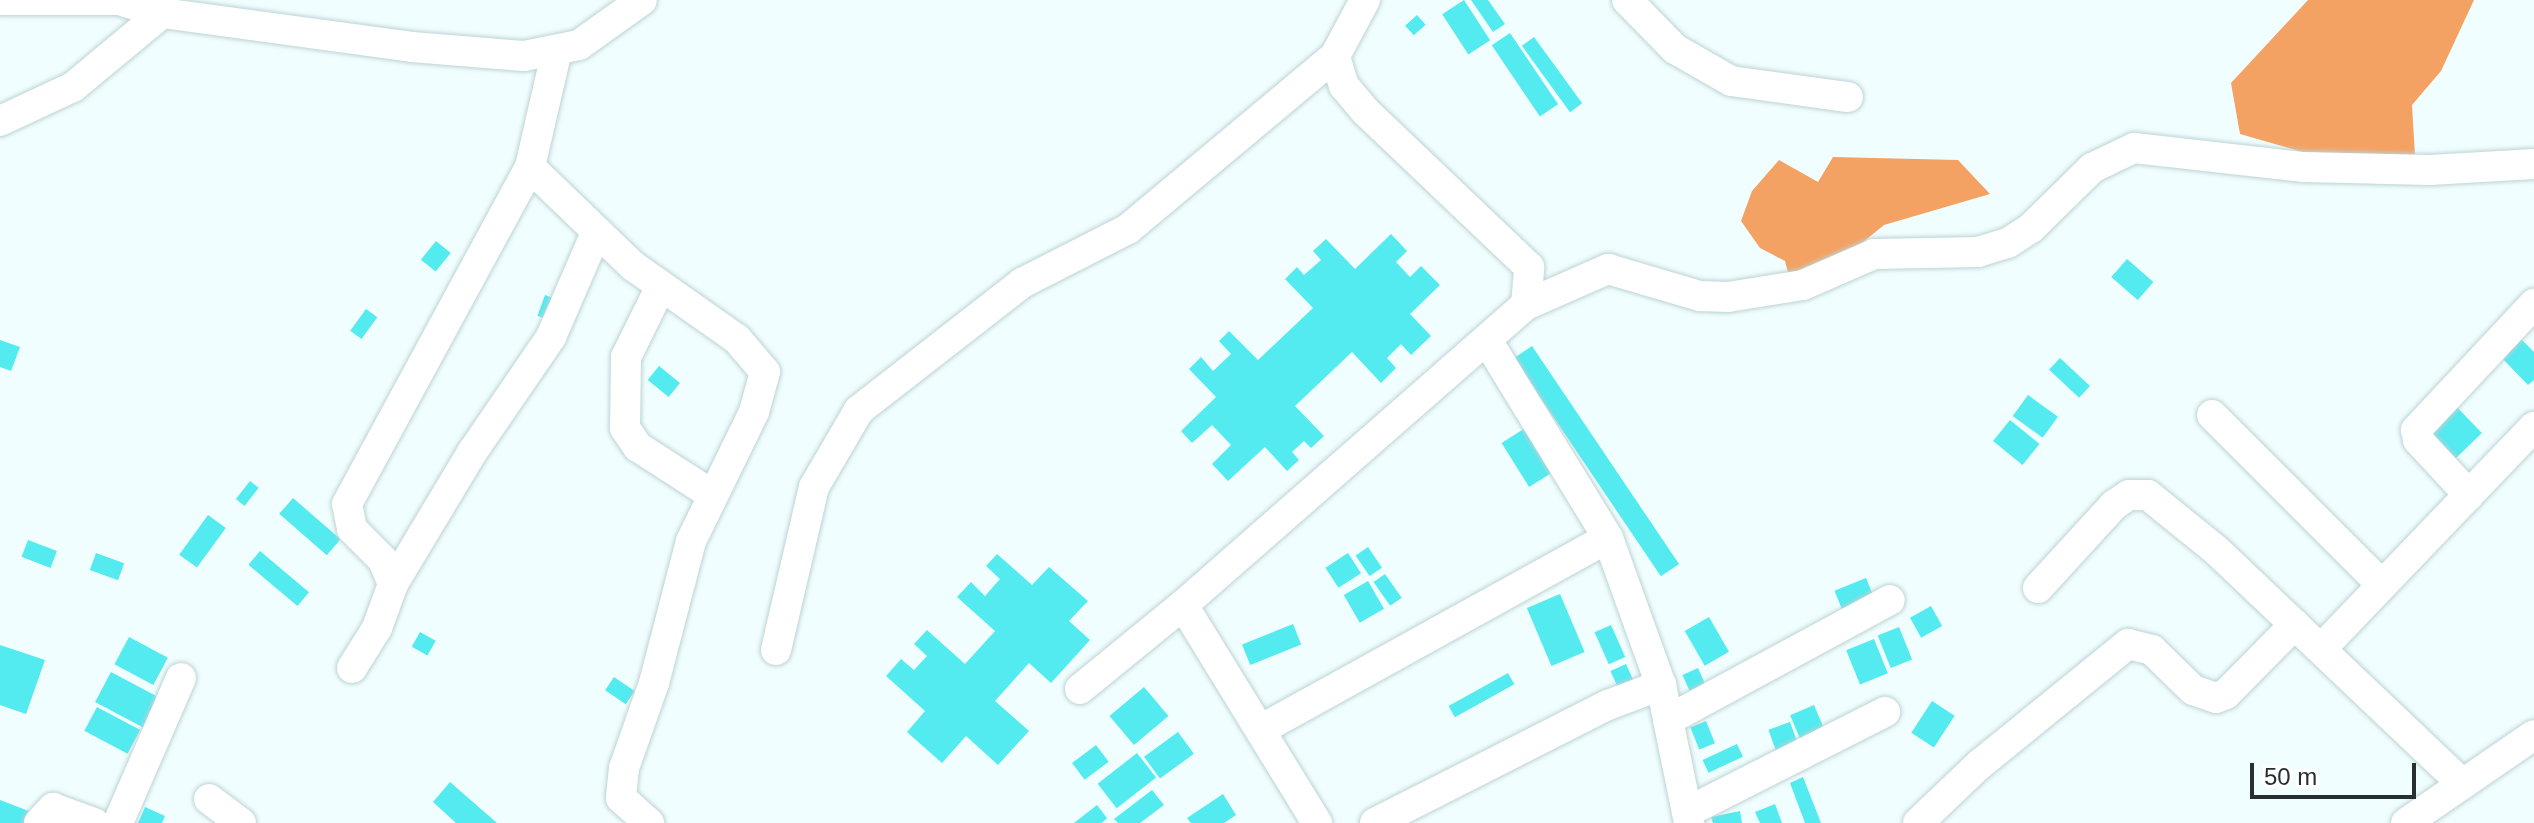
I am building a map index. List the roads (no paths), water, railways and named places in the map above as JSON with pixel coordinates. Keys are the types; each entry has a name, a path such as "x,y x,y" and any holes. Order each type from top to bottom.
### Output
{"street":[{"path":"0,0 126,1 162,13 412,47 524,56 579,45 642,0"},
{"path":"776,650 814,487 859,410 1022,283 1128,229 1335,56 1365,0"},
{"path":"1627,0 1675,49 1731,81 1848,97"},
{"path":"0,121 73,87 162,13"},
{"path":"393,584 383,560 352,529 347,504 530,167 557,50"},
{"path":"1335,56 1344,86 1366,112 1529,267 1526,305"},
{"path":"1080,689 1183,605 1488,342 1526,305 1608,269 1700,296 1728,297 1803,285 1874,254 1978,252 2008,243 2031,228 2092,168 2134,148 2304,167 2430,170 2534,164"},
{"path":"530,167 596,233 661,286 737,339 765,372 754,412 711,494 676,584 654,683 624,768 621,798 629,818"},
{"path":"352,668 377,628 393,584 473,451 551,337 574,274 596,233"},
{"path":"661,286 626,357 625,428 638,447 711,494"},
{"path":"2469,495 2418,440 2416,430 2534,304"},
{"path":"1488,342 1608,538 1661,685 1688,817 1885,712"},
{"path":"2212,415 2382,585"},
{"path":"2321,649 2534,427"},
{"path":"2038,588 2114,505 2141,494 2216,550 2463,784"},
{"path":"1260,730 1608,538"},
{"path":"1668,720 1890,600"},
{"path":"1183,605 1317,823"},
{"path":"1918,823 2003,745 2128,644 2152,650 2193,690 2216,698 2226,694 2295,624"},
{"path":"118,823 181,678"},
{"path":"1375,823 1608,705 1661,685"},
{"path":"2406,823 2534,735"},
{"path":"209,799 241,823"},
{"path":"39,823 53,808 94,823"}]}
